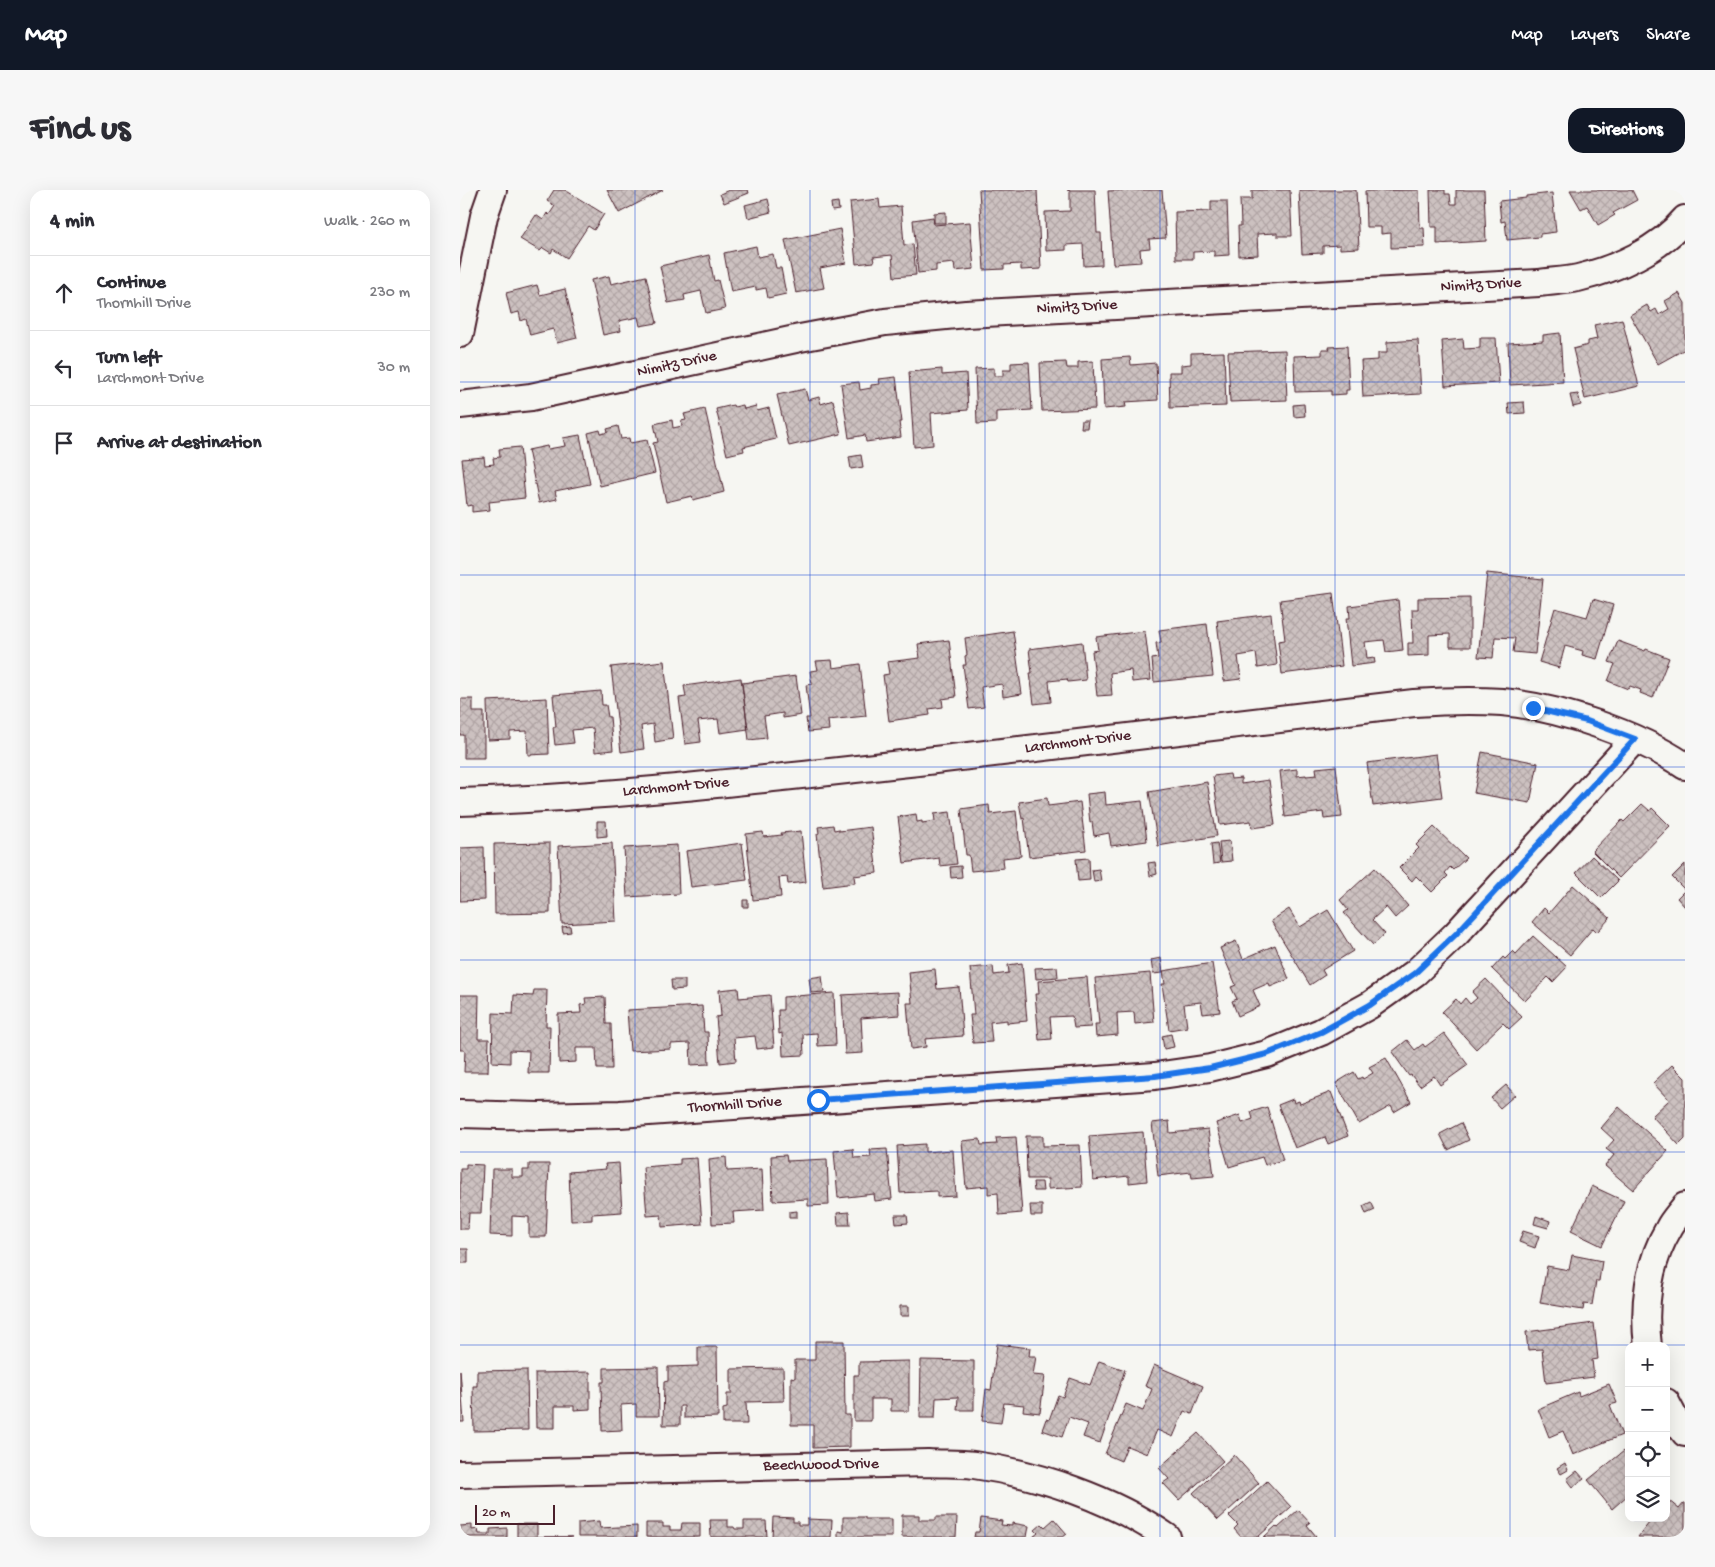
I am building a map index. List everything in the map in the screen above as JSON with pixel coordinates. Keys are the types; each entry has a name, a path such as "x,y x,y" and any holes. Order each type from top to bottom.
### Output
{"street":[{"path":"460,334 484,216 494,190"},
{"name":"Nimitz Drive","path":"460,405 532,397 800,338 885,322 976,314 1539,283 1577,278 1614,266 1650,249 1685,220"},
{"name":"Larchmont Drive","path":"460,802 636,792 754,781 1404,704 1459,700 1504,702 1547,710 1587,721 1635,739 1685,766"},
{"name":"Thornhill Drive","path":"460,1114 539,1116 620,1114 1145,1077 1210,1068 1267,1054 1321,1032 1370,1005 1415,973 1456,934 1635,739"},
{"path":"1648,1342 1647,1292 1655,1258 1669,1228 1685,1206"},
{"path":"1670,1410 1676,1422 1685,1433"},
{"name":"Beechwood Drive","path":"460,1474 928,1463 972,1465 1011,1471 1049,1481 1127,1514 1167,1537"}],"building":[{"path":"554,190 565,190 604,214 594,230 588,226 567,258 553,249 551,253 543,248 540,251 520,239 536,215 543,220 547,213 549,215 555,206 547,201"},
{"path":"607,190 663,190 619,213"},
{"path":"729,190 748,190 749,193 724,203 720,194"},
{"path":"979,190 1037,190 1041,269 1021,270 1021,264 1004,265 1004,269 984,270"},
{"path":"1067,190 1095,190 1097,233 1101,233 1102,265 1084,266 1083,244 1066,245 1066,250 1046,251 1045,212 1070,211 1070,191"},
{"path":"1162,190 1166,238 1149,239 1150,248 1140,249 1141,262 1113,264 1108,191"},
{"path":"1252,190 1290,190 1292,236 1277,236 1277,233 1257,234 1258,255 1239,256 1238,226 1241,226 1240,199 1252,199"},
{"path":"1299,190 1356,190 1359,248 1340,249 1340,245 1323,246 1323,253 1302,254"},
{"path":"1419,190 1420,228 1424,228 1425,247 1391,248 1391,233 1381,234 1381,227 1366,227 1365,191"},
{"path":"1430,190 1445,190 1445,194 1450,194 1451,204 1456,204 1456,190 1484,190 1486,241 1437,244 1437,227 1431,227"},
{"path":"1570,190 1632,190 1637,200 1613,213 1615,215 1598,225 1587,206 1581,209"},
{"path":"1552,193 1556,232 1540,234 1540,237 1507,240 1505,221 1501,222 1499,201"},
{"path":"768,199 771,212 748,218 745,205"},
{"path":"879,199 880,208 901,206 904,245 913,244 916,275 894,277 892,255 873,257 874,262 856,264 850,202"},
{"path":"1211,201 1227,201 1229,255 1214,256 1214,251 1193,252 1193,259 1176,259 1175,212 1211,211"},
{"path":"838,202 839,210 832,211 831,203"},
{"path":"946,212 946,223 934,223 934,213"},
{"path":"933,217 934,225 970,222 974,269 955,271 954,263 936,265 936,271 918,273 913,220"},
{"path":"840,229 846,263 820,268 824,288 796,293 785,240"},
{"path":"756,246 758,257 773,254 776,268 781,268 786,294 768,298 766,288 756,290 756,287 731,292 724,253"},
{"path":"709,255 714,281 718,280 725,309 706,313 701,291 684,295 685,300 668,303 660,266"},
{"path":"609,276 611,284 646,276 657,323 640,326 638,317 619,321 621,331 603,335 591,280"},
{"path":"537,285 540,295 565,289 577,338 557,343 553,329 530,335 526,319 521,321 519,312 511,314 506,293"},
{"path":"1679,293 1685,303 1685,349 1658,364 1630,315 1647,305 1651,312 1656,309 1659,315 1669,309 1665,301"},
{"path":"1622,319 1639,386 1585,399 1573,349 1588,345 1588,341 1597,339 1594,325"},
{"path":"1560,333 1563,382 1510,385 1508,343 1543,341 1543,335"},
{"path":"1480,338 1496,338 1499,383 1445,386 1442,341 1463,339 1464,349 1480,348"},
{"path":"1418,340 1421,394 1363,397 1361,361 1378,360 1378,353 1387,353 1387,342"},
{"path":"1347,346 1349,390 1346,390 1346,394 1331,395 1331,391 1295,392 1294,356 1322,355 1322,349"},
{"path":"1285,350 1287,400 1230,402 1228,352"},
{"path":"1224,352 1226,406 1170,408 1169,372 1181,372 1181,365 1191,364 1191,353"},
{"path":"1130,357 1131,365 1156,363 1158,400 1125,402 1126,407 1104,409 1102,359"},
{"path":"1093,361 1095,409 1042,411 1040,363 1066,362 1067,368 1078,368 1078,362"},
{"path":"1029,362 1032,410 996,412 996,423 977,424 975,369 994,368 994,376 1003,376 1003,370 1011,370 1011,363"},
{"path":"942,369 942,375 966,373 968,410 931,413 933,445 914,447 909,372"},
{"path":"896,377 902,422 899,422 901,437 866,442 865,435 849,438 841,384 859,382 860,390 871,388 871,385 880,384 879,379"},
{"path":"805,389 808,400 819,397 821,404 833,400 841,434 789,446 777,395"},
{"path":"1578,394 1581,405 1573,407 1570,395"},
{"path":"1524,402 1525,413 1509,414 1508,403"},
{"path":"1304,404 1305,416 1294,417 1293,405"},
{"path":"733,405 734,407 743,405 744,409 756,406 757,411 769,408 776,439 743,447 744,451 727,455 716,409"},
{"path":"705,409 724,492 693,500 692,496 666,502 653,443 658,442 654,424 672,420 673,428 682,426 681,421 686,420 684,414"},
{"path":"1082,420 1088,420 1087,428 1081,428"},
{"path":"618,426 621,439 629,438 630,443 647,440 655,473 600,486 588,433 600,430 601,434 608,432 607,429"},
{"path":"580,435 590,484 555,491 557,499 539,503 528,450 547,446 548,449 565,446 563,438"},
{"path":"520,447 525,498 489,502 490,510 472,512 472,505 467,506 462,459 484,457 485,465 494,464 493,458 500,457 499,449"},
{"path":"861,455 863,467 851,469 849,457"},
{"path":"1487,573 1543,579 1535,654 1513,652 1515,638 1495,637 1493,658 1478,657"},
{"path":"1333,593 1342,666 1282,674 1278,641 1285,640 1280,600"},
{"path":"1470,597 1470,647 1450,647 1450,634 1429,635 1429,655 1408,656 1408,643 1413,643 1412,609 1418,609 1418,598"},
{"path":"1593,599 1613,605 1597,659 1582,655 1583,651 1565,646 1559,668 1539,662 1555,608 1587,617"},
{"path":"1398,600 1403,650 1386,652 1384,640 1365,642 1367,658 1374,657 1375,663 1351,666 1346,618 1350,618 1349,606"},
{"path":"1271,614 1277,665 1258,668 1256,653 1238,656 1241,679 1224,681 1217,621"},
{"path":"1207,624 1213,676 1154,682 1152,659 1158,658 1156,643 1161,642 1159,630"},
{"path":"1013,631 1022,694 1003,697 1002,684 981,687 984,707 969,709 963,665 966,665 965,656 967,655 965,638"},
{"path":"1145,631 1151,680 1132,682 1131,670 1110,673 1112,695 1097,696 1092,651 1098,650 1096,637"},
{"path":"949,640 956,697 942,699 943,707 929,709 930,715 889,721 883,675 889,674 887,662 920,658 918,644"},
{"path":"1618,641 1669,658 1653,698 1640,693 1641,690 1630,686 1628,689 1608,681 1615,664 1609,662"},
{"path":"1082,642 1086,680 1068,682 1067,679 1049,681 1051,702 1034,704 1029,649"},
{"path":"832,660 833,668 860,664 866,716 828,720 829,730 808,732 806,718 810,718 806,685 812,684 810,671 818,670 816,661"},
{"path":"664,661 673,739 655,742 653,724 641,726 644,749 621,752 611,667"},
{"path":"796,676 801,715 783,718 783,713 764,716 767,738 749,740 742,683"},
{"path":"741,678 748,729 720,733 718,719 698,721 701,742 685,744 679,698 686,697 684,686"},
{"path":"601,691 602,705 606,705 608,717 610,717 613,750 595,752 593,728 572,730 574,743 555,745 553,727 556,727 553,695"},
{"path":"547,698 549,754 528,755 527,731 510,732 510,739 488,740 487,701"},
{"path":"460,699 473,699 473,712 484,712 484,758 464,758 464,735 460,735"},
{"path":"1482,752 1538,763 1530,803 1474,793"},
{"path":"1436,754 1442,797 1373,806 1367,763"},
{"path":"1336,766 1342,817 1324,819 1323,812 1285,817 1280,771 1297,769 1297,776 1306,776 1317,775 1316,768"},
{"path":"1230,774 1231,779 1241,778 1241,784 1269,780 1275,825 1252,828 1251,821 1220,825 1213,776"},
{"path":"1207,782 1217,836 1158,846 1149,792"},
{"path":"1105,792 1106,805 1142,801 1147,841 1111,846 1109,833 1094,836 1092,822 1090,823 1087,794"},
{"path":"1047,798 1048,806 1080,802 1086,850 1029,857 1024,818 1022,819 1019,802"},
{"path":"1642,804 1650,811 1652,808 1670,826 1619,878 1592,851 1622,820 1624,822"},
{"path":"989,805 990,814 1016,811 1021,856 1003,858 1004,868 971,871 969,855 966,855 961,809"},
{"path":"950,812 957,864 940,866 939,858 904,863 898,817 916,814 917,822 922,821 922,823 935,821 934,814"},
{"path":"597,821 606,821 607,836 597,837"},
{"path":"833,825 834,830 839,829 839,831 871,827 877,873 854,876 855,883 823,887 817,834 819,833 818,827"},
{"path":"1434,827 1466,858 1453,870 1450,867 1445,873 1448,876 1432,892 1416,876 1412,881 1399,868 1419,848 1416,845"},
{"path":"801,831 806,882 788,884 787,877 779,878 781,897 753,900 746,834 763,832 764,837"},
{"path":"1230,841 1232,861 1221,862 1219,842"},
{"path":"550,843 550,913 495,914 494,844"},
{"path":"612,843 616,921 562,924 558,846"},
{"path":"742,843 747,880 691,887 686,851"},
{"path":"1217,843 1220,863 1213,864 1211,844"},
{"path":"677,845 679,894 627,897 624,848"},
{"path":"484,847 485,900 460,901 460,848"},
{"path":"1592,856 1618,881 1601,898 1576,873"},
{"path":"1089,858 1090,880 1078,881 1076,859"},
{"path":"1155,862 1157,874 1150,876 1148,863"},
{"path":"1685,864 1685,890 1672,877"},
{"path":"961,866 962,877 951,878 950,867"},
{"path":"1375,868 1408,906 1395,918 1386,907 1372,920 1385,934 1373,945 1344,913 1348,910 1340,900"},
{"path":"1099,869 1101,881 1094,882 1092,870"},
{"path":"1573,885 1610,918 1597,932 1593,928 1570,955 1532,922 1544,908 1549,913"},
{"path":"1685,890 1685,907 1677,898"},
{"path":"743,900 748,900 748,907 743,907"},
{"path":"1289,909 1300,927 1328,910 1353,951 1322,970 1325,975 1310,985 1271,921"},
{"path":"570,926 571,932 563,933 562,927"},
{"path":"1533,936 1567,967 1553,982 1548,977 1525,1001 1492,969 1503,957 1505,959 1513,951 1516,954"},
{"path":"1236,941 1243,959 1275,945 1289,979 1270,987 1269,983 1253,990 1260,1006 1238,1016 1232,1001 1237,999 1231,987 1236,985 1220,948"},
{"path":"1161,958 1163,973 1153,974 1151,960"},
{"path":"1022,963 1027,1021 1007,1023 1007,1020 990,1022 992,1042 973,1043 970,1015 974,1015 970,968 993,966 994,975 1009,973 1008,965"},
{"path":"1212,963 1220,1012 1203,1014 1201,1002 1184,1004 1187,1027 1169,1030 1162,984 1165,984 1163,971"},
{"path":"1057,967 1058,977 1036,979 1035,968"},
{"path":"935,969 937,989 959,987 963,1036 925,1039 926,1047 911,1049 907,1003 912,1003 909,972"},
{"path":"1150,973 1154,1022 1135,1024 1134,1012 1117,1013 1118,1035 1096,1037 1095,1024 1099,1024 1095,978"},
{"path":"822,976 824,992 811,993 809,978"},
{"path":"1087,977 1091,1027 1074,1028 1072,1016 1050,1017 1052,1039 1039,1040 1035,994 1039,994 1038,981"},
{"path":"1486,979 1522,1017 1509,1029 1503,1023 1476,1049 1442,1012 1456,999 1460,1004 1465,998 1470,1004 1477,998 1472,992"},
{"path":"671,980 685,980 685,989 672,990"},
{"path":"738,988 739,998 770,995 774,1047 757,1049 755,1036 734,1038 736,1061 720,1063 716,1017 721,1016 719,990"},
{"path":"534,990 547,990 546,1026 550,1026 549,1073 528,1073 529,1051 510,1050 510,1063 492,1062 493,1013 513,1014 514,995 533,996"},
{"path":"898,992 899,1015 861,1018 863,1053 845,1054 842,995"},
{"path":"834,993 836,1045 818,1046 817,1033 803,1034 804,1055 783,1056 782,1033 779,1034 778,1010 783,1010 783,997"},
{"path":"460,995 479,995 478,1039 489,1039 488,1072 464,1072 465,1050 460,1050"},
{"path":"605,997 606,1024 611,1024 612,1069 597,1069 596,1048 576,1048 576,1062 559,1063 558,1014 581,1013 580,1005 586,1004 585,998"},
{"path":"702,1006 704,1032 708,1032 709,1064 691,1065 690,1043 671,1044 671,1049 630,1051 627,1010"},
{"path":"1444,1033 1468,1065 1440,1085 1434,1076 1420,1086 1411,1075 1409,1076 1392,1052 1407,1040 1415,1050 1423,1044 1425,1047"},
{"path":"1171,1034 1174,1047 1164,1049 1162,1036"},
{"path":"1386,1058 1411,1102 1394,1112 1391,1106 1359,1124 1336,1083 1354,1072 1358,1079 1362,1077 1363,1079 1373,1073 1369,1067"},
{"path":"1672,1065 1685,1078 1685,1139 1679,1145 1652,1116 1669,1100 1653,1083"},
{"path":"1506,1085 1515,1095 1500,1108 1491,1098"},
{"path":"1331,1092 1348,1136 1328,1144 1325,1137 1295,1148 1278,1105 1293,1099 1294,1103 1299,1101 1300,1104"},
{"path":"1267,1107 1283,1160 1265,1165 1262,1157 1229,1167 1216,1123 1240,1115 1242,1123 1253,1119 1251,1112"},
{"path":"1619,1107 1668,1151 1633,1190 1605,1166 1614,1155 1606,1149 1614,1140 1601,1128"},
{"path":"1169,1121 1170,1133 1208,1129 1214,1176 1192,1178 1191,1172 1158,1176 1152,1123"},
{"path":"1461,1123 1469,1140 1448,1150 1440,1134"},
{"path":"1143,1132 1147,1181 1129,1183 1129,1176 1093,1180 1089,1136"},
{"path":"1026,1136 1043,1136 1043,1146 1080,1145 1082,1187 1048,1189 1048,1179 1027,1179"},
{"path":"1016,1137 1022,1213 999,1215 998,1193 988,1194 988,1186 966,1188 962,1141 980,1139 981,1145 997,1144 996,1138"},
{"path":"925,1144 925,1152 953,1150 956,1196 937,1197 937,1191 900,1193 897,1146"},
{"path":"853,1149 854,1158 871,1157 870,1150 887,1149 892,1199 875,1201 874,1194 838,1198 834,1151"},
{"path":"786,1155 787,1161 827,1159 829,1205 808,1206 808,1199 773,1201 771,1156"},
{"path":"726,1157 727,1171 762,1169 764,1210 733,1212 734,1223 712,1224 709,1159"},
{"path":"697,1158 702,1224 662,1227 661,1215 647,1216 643,1167 680,1164 680,1159"},
{"path":"619,1163 622,1212 592,1214 592,1220 571,1221 569,1172 606,1169 605,1164"},
{"path":"466,1164 483,1165 481,1213 469,1213 468,1229 460,1229 460,1169 466,1169"},
{"path":"529,1164 549,1164 546,1237 529,1237 529,1217 512,1216 512,1236 490,1235 492,1169 512,1169 512,1177 523,1177 523,1170 529,1170"},
{"path":"1033,1182 1042,1182 1043,1191 1034,1191"},
{"path":"1592,1186 1624,1201 1602,1246 1571,1231"},
{"path":"1371,1202 1375,1210 1366,1214 1363,1206"},
{"path":"1030,1205 1042,1205 1042,1216 1031,1216"},
{"path":"797,1211 797,1217 789,1217 789,1212"},
{"path":"849,1212 850,1225 838,1225 837,1213"},
{"path":"895,1215 907,1215 908,1223 896,1224"},
{"path":"1536,1216 1550,1221 1548,1228 1534,1224"},
{"path":"1523,1231 1539,1236 1535,1248 1519,1242"},
{"path":"460,1249 468,1249 468,1263 460,1263"},
{"path":"1572,1255 1602,1261 1599,1281 1596,1281 1592,1305 1584,1304 1583,1310 1540,1303 1547,1266 1569,1270"},
{"path":"900,1306 909,1306 909,1316 900,1316"},
{"path":"1594,1323 1598,1359 1592,1360 1594,1377 1546,1383 1542,1349 1528,1350 1526,1332"},
{"path":"815,1341 844,1341 845,1415 850,1415 850,1447 813,1448 813,1425 791,1425 791,1377 795,1378 795,1360 815,1360"},
{"path":"997,1344 1030,1348 1029,1356 1036,1356 1033,1375 1045,1376 1040,1413 1023,1411 1024,1405 1004,1403 1001,1423 982,1421 986,1389 991,1390"},
{"path":"698,1347 717,1347 718,1417 684,1418 684,1406 680,1406 680,1425 663,1425 664,1382 668,1381 668,1367 698,1366"},
{"path":"921,1360 974,1361 974,1410 957,1410 958,1397 936,1398 935,1418 920,1418"},
{"path":"909,1361 909,1411 891,1411 891,1399 871,1399 871,1421 854,1421 854,1375 859,1375 859,1362"},
{"path":"1099,1361 1125,1370 1100,1443 1083,1437 1088,1424 1069,1417 1062,1437 1042,1430 1046,1419 1049,1420 1058,1395 1063,1397 1070,1378 1090,1385"},
{"path":"1154,1365 1203,1386 1192,1414 1184,1411 1173,1437 1157,1430 1147,1454 1127,1446 1121,1461 1105,1454 1126,1404 1143,1411 1152,1389 1145,1386"},
{"path":"658,1367 659,1416 636,1416 636,1404 621,1405 622,1430 602,1431 601,1382 604,1382 604,1368"},
{"path":"783,1368 784,1401 746,1402 747,1424 723,1424 723,1409 727,1408 727,1394 731,1394 731,1369"},
{"path":"460,1370 464,1422 460,1422"},
{"path":"527,1370 528,1430 474,1431 473,1386 477,1386 477,1371"},
{"path":"590,1372 590,1409 574,1410 574,1406 555,1406 555,1428 536,1428 535,1373"},
{"path":"1609,1384 1617,1403 1610,1405 1622,1435 1573,1455 1563,1431 1549,1437 1538,1409 1578,1392 1579,1396"},
{"path":"1198,1433 1223,1461 1179,1500 1163,1483 1169,1479 1159,1468"},
{"path":"1624,1451 1625,1452 1625,1498 1612,1509 1588,1480"},
{"path":"1234,1455 1259,1483 1218,1520 1193,1493"},
{"path":"1565,1463 1568,1470 1561,1474 1557,1468"},
{"path":"1577,1471 1584,1479 1573,1487 1567,1479"},
{"path":"1267,1481 1291,1507 1258,1537 1241,1537 1234,1529 1238,1525 1229,1516"},
{"path":"1670,1502 1679,1509 1685,1503 1685,1537 1638,1537 1650,1522 1670,1522"},
{"path":"1298,1510 1310,1523 1307,1525 1315,1537 1264,1537 1276,1526 1278,1528"},
{"path":"902,1515 919,1515 919,1520 936,1520 936,1517 957,1517 956,1537 902,1537"},
{"path":"773,1517 793,1518 793,1522 798,1522 798,1525 807,1525 807,1519 832,1520 831,1537 772,1537"},
{"path":"843,1517 892,1519 892,1537 838,1537 838,1531 843,1532"},
{"path":"981,1518 1002,1521 1001,1525 1012,1526 1012,1523 1029,1526 1027,1537 974,1537 975,1532 979,1532"},
{"path":"1054,1519 1067,1534 1063,1537 1033,1537 1038,1533 1035,1530 1042,1524 1045,1527"},
{"path":"710,1520 728,1520 728,1527 734,1527 735,1529 744,1529 744,1521 766,1521 767,1537 711,1537"},
{"path":"599,1521 600,1528 637,1526 637,1537 578,1537 578,1523"},
{"path":"646,1523 663,1523 663,1527 670,1527 670,1530 681,1530 682,1523 700,1523 700,1537 646,1537"},
{"path":"517,1524 537,1524 537,1537 517,1537"},
{"path":"472,1525 472,1530 478,1529 479,1534 490,1534 490,1529 507,1528 507,1537 460,1537 460,1526"}],"route":[{"path":"818,1100 1155,1076 1210,1068 1267,1054 1321,1032 1370,1005 1415,973 1456,934 1635,739 1587,721 1533,708"}]}
